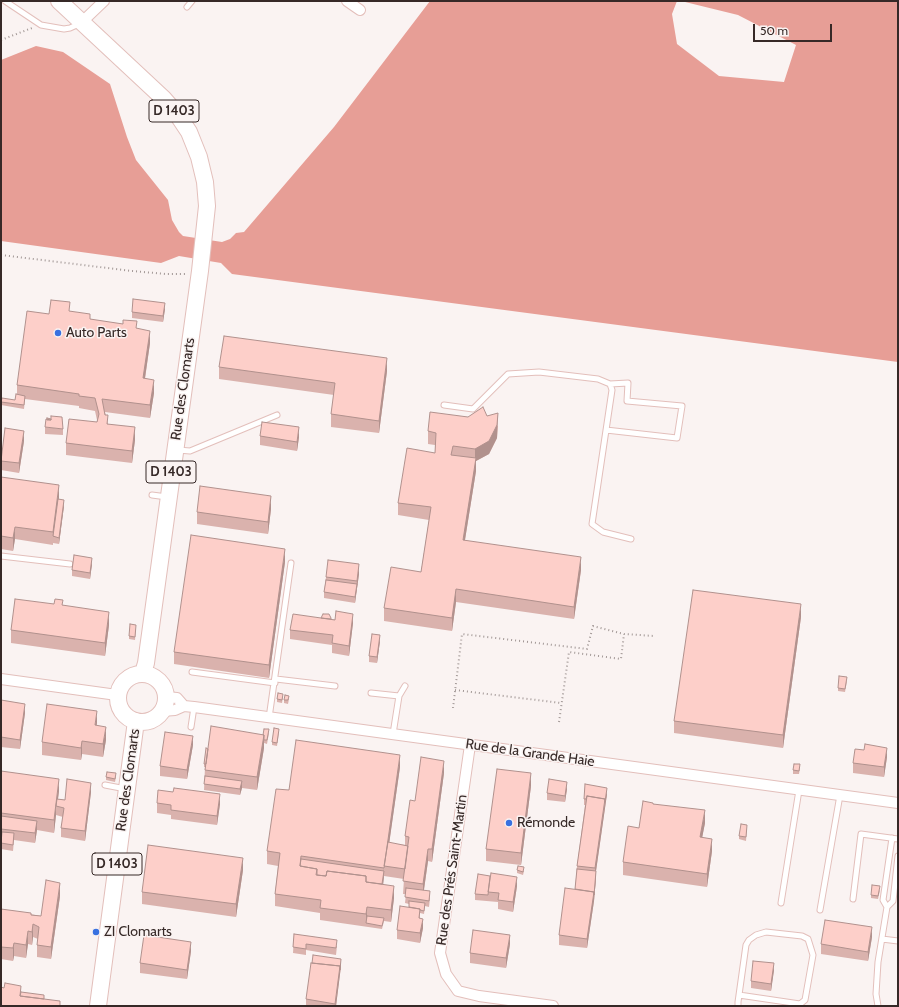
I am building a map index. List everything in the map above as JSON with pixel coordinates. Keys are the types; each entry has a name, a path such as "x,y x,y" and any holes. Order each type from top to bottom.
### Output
{"main road":[{"name":"D 1403","path":"59,1 163,98 177,114 189,132 199,157 205,182 207,206 204,231 194,272"},
{"name":"Rue des Clomarts","path":"143,673 146,663 168,498 194,272"},
{"path":"143,673 156,678 165,690 164,704 151,720 136,721 130,719 120,709 117,695 123,682 136,674 143,673"},
{"name":"Rue des Clomarts","path":"98,1006 136,721"}],"street":[{"path":"82,22 104,1"},
{"path":"347,1 360,10"},
{"path":"1,679 117,695"},
{"path":"164,704 177,698 189,707"},
{"name":"Rue de la Grande Haie","path":"164,704 175,710 189,707 898,803"},
{"name":"Rue des Prés Saint-Martin","path":"470,745 440,953 446,974 458,990 479,996 553,1006"}],"lane":[{"path":"5,1 41,25 64,29 70,28 82,22"},
{"path":"187,7 192,1"},
{"path":"444,405 473,409 508,374 539,372 598,379 610,384 628,383 627,401 682,406 677,438 606,430"},
{"path":"610,384 612,390 592,524 603,532 631,539"},
{"path":"174,450 190,451 277,415"},
{"path":"171,474 188,476"},
{"path":"152,495 168,498"},
{"path":"1,556 70,564"},
{"path":"269,718 291,563"},
{"path":"192,672 335,686"},
{"path":"394,734 399,696 405,686"},
{"path":"370,693 399,696"},
{"path":"189,707 191,727"},
{"path":"105,785 127,789"},
{"path":"781,904 799,790"},
{"path":"820,910 840,795"},
{"path":"853,899 861,834 898,838"},
{"path":"887,907 883,900 892,838"},
{"path":"878,1006 876,994 882,939 887,907 893,901 898,856"},
{"path":"738,1006 739,995 746,945 749,940 756,935 766,932 802,936 808,939 813,955 805,1000 800,1004 739,995"},
{"path":"882,939 898,941"}],"path":[{"path":"1,40 41,25"},
{"path":"1,255 166,274 194,272"},
{"path":"453,708 462,634 587,649 593,626 624,634 654,636"},
{"path":"569,652 621,659 624,634"},
{"path":"559,722 569,647"},
{"path":"455,690 561,703"}],"shaded area":[{"path":"430,1 677,1 672,14 677,44 719,76 784,82 796,45 738,15 681,1 898,1 898,362 232,274 221,263 179,256 161,263 1,241 1,60 36,46 63,52 110,84 136,160 168,200 172,220 179,232 183,236 222,242 230,239 236,233 244,232 334,127"}],"building":[{"path":"133,299 165,303 163,316 132,312"},
{"path":"51,300 70,302 69,311 90,314 90,319 123,324 123,320 137,321 136,328 150,331 143,378 154,380 150,405 102,399 105,415 108,415 107,424 135,427 132,451 66,443 69,419 97,422 99,414 95,398 79,396 79,394 17,385 27,311 49,314"},
{"path":"224,336 387,358 379,421 331,414 335,383 219,367"},
{"path":"16,394 25,396 24,405 1,402 2,398 15,400"},
{"path":"483,407 487,416 498,413 497,425 489,441 475,449 453,446 451,455 476,458 463,540 581,557 574,607 456,589 452,618 384,608 391,567 421,572 431,507 398,503 407,448 435,453 436,433 428,431 430,412 468,417"},
{"path":"51,416 62,417 63,429 45,427 46,419 51,420"},
{"path":"262,422 299,427 297,442 260,436"},
{"path":"5,428 24,431 19,463 1,461"},
{"path":"1,477 59,485 53,532 15,527 13,538 1,536"},
{"path":"200,486 271,496 268,522 197,512"},
{"path":"58,499 64,500 59,538 53,536"},
{"path":"191,535 285,549 269,665 174,652"},
{"path":"74,555 92,558 90,573 72,570"},
{"path":"328,560 359,564 357,581 326,577"},
{"path":"326,580 357,584 355,597 324,592"},
{"path":"693,590 801,604 783,735 674,721"},
{"path":"15,599 54,604 55,599 63,600 62,605 109,612 105,643 11,630"},
{"path":"336,611 353,614 349,646 332,643 333,635 290,630 293,614 335,620"},
{"path":"323,614 329,614 331,619 321,618"},
{"path":"130,624 136,625 135,637 129,636"},
{"path":"372,634 380,635 377,657 369,656"},
{"path":"839,676 847,677 845,689 838,688"},
{"path":"278,693 283,694 282,700 277,699"},
{"path":"285,695 289,696 288,700 284,700"},
{"path":"1,700 25,704 20,740 1,737"},
{"path":"47,704 97,711 95,725 106,727 103,744 82,741 81,748 42,742"},
{"path":"211,726 264,735 257,777 205,770"},
{"path":"274,728 279,729 277,743 272,742"},
{"path":"264,729 269,729 267,740 264,740"},
{"path":"165,732 193,736 187,770 160,766"},
{"path":"296,740 400,755 384,868 301,856 300,866 317,869 316,875 326,876 327,871 366,876 366,882 394,886 391,910 367,907 366,914 320,908 321,900 275,894 280,853 267,851 276,789 289,790"},
{"path":"865,744 887,748 884,767 853,763 855,749 864,750"},
{"path":"206,748 208,749 206,764 204,764"},
{"path":"421,757 444,761 432,849 428,849 423,884 403,881 409,837 405,836 410,800 415,801"},
{"path":"794,764 800,764 799,771 793,770"},
{"name":"Rémonde","path":"497,769 531,773 521,853 486,849"},
{"path":"1,771 59,779 54,820 1,813"},
{"path":"107,772 116,773 115,779 106,777"},
{"path":"205,776 242,781 240,789 204,784"},
{"path":"67,779 91,783 85,831 61,828 64,808 56,806 57,799 65,800"},
{"path":"549,779 567,782 565,796 547,793"},
{"path":"585,784 607,788 605,802 605,799 587,796 586,799 584,799"},
{"path":"174,788 220,794 217,816 171,810 171,805 157,803 158,790 173,792"},
{"path":"587,796 605,799 595,868 577,866"},
{"path":"643,801 653,804 705,810 700,837 712,839 707,874 623,862 628,826 639,828"},
{"path":"1,816 37,821 35,833 1,829"},
{"path":"741,824 747,825 746,837 739,836"},
{"path":"2,832 14,833 13,845 1,843"},
{"path":"388,842 408,846 405,869 384,866"},
{"path":"148,845 243,858 236,904 142,892"},
{"path":"301,859 384,871 382,884 366,882 366,876 327,871 326,876 317,875 317,869 300,866"},
{"path":"94,860 103,861 103,866 94,864"},
{"path":"518,866 524,867 523,872 517,870"},
{"path":"577,869 596,871 594,895 594,892 575,889"},
{"path":"491,873 517,877 513,902 498,900 499,893 488,892"},
{"path":"478,874 490,876 488,895 475,894"},
{"path":"46,880 60,883 51,947 37,945 39,927 33,924 32,932 28,931 26,945 14,943 13,948 1,947 1,909 31,913 31,915 41,916"},
{"path":"872,885 880,886 878,896 871,895"},
{"path":"406,888 430,891 429,901 405,897"},
{"path":"565,888 594,892 587,939 559,935"},
{"path":"409,901 425,903 424,911 409,907"},
{"path":"400,906 420,909 419,918 423,919 420,933 397,930"},
{"path":"367,916 384,918 382,926 366,923"},
{"path":"825,920 872,927 868,952 821,944"},
{"path":"473,930 510,935 506,958 470,953"},
{"path":"294,934 337,940 336,948 306,944 306,949 293,947"},
{"path":"144,935 191,942 187,970 140,963"},
{"path":"313,955 341,959 340,970 340,966 312,963"},
{"path":"753,961 774,963 771,984 751,981"},
{"path":"311,963 340,966 335,1004 306,999"},
{"path":"5,983 21,986 20,996 60,1001 60,1006 1,1006 1,987 4,988"},
{"path":"21,992 44,995 44,999 20,996"}],"place":[{"name":"Auto Parts","path":"58,333"},
{"name":"Rémonde","path":"509,823"},
{"name":"ZI Clomarts","path":"96,932"}]}
